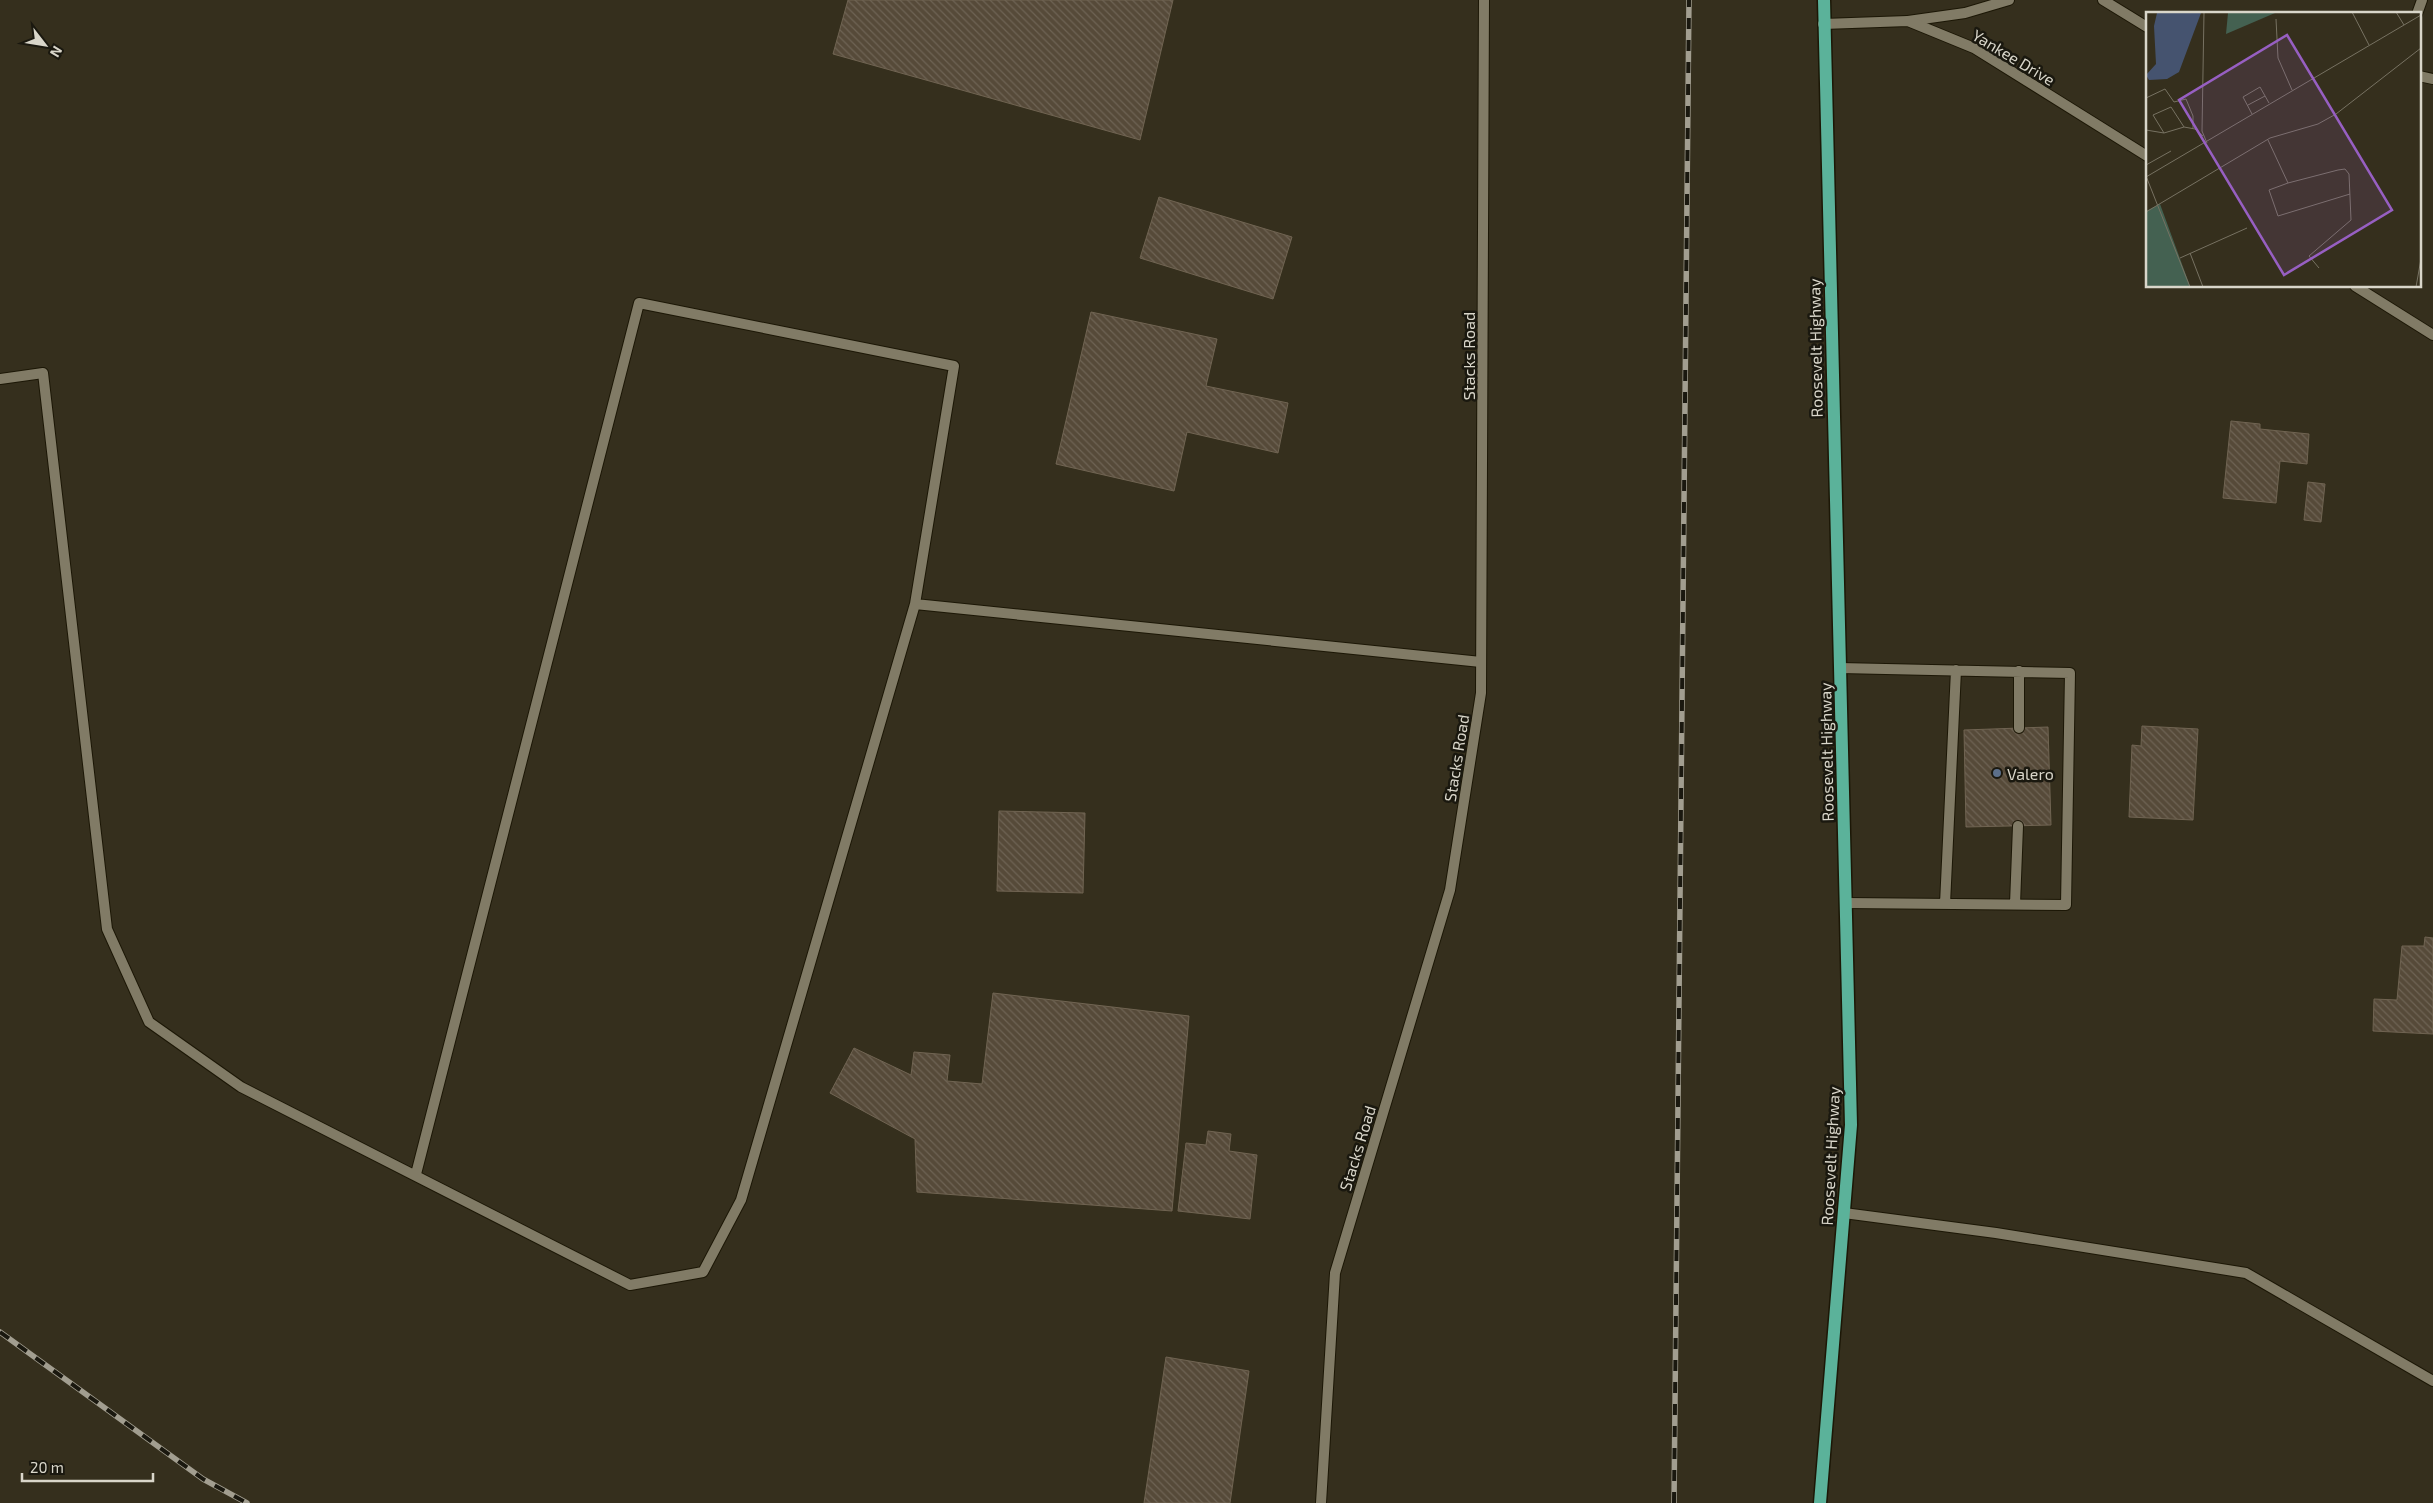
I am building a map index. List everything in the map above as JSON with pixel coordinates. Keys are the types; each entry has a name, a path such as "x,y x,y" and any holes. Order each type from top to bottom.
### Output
{"main road":[{"name":"Roosevelt Highway","path":"1820,1503 1851,1125 1824,0"}],"street":[{"name":"Stacks Road","path":"1321,1503 1335,1273 1450,890 1481,693 1484,0"},
{"path":"1908,21 1965,13 2009,0"},
{"path":"2103,0 2146,26"},
{"path":"2418,12 2422,0"},
{"name":"Yankee Drive","path":"1824,24 1908,21 1974,48 2146,155"},
{"path":"2420,76 2433,79"},
{"path":"2358,288 2433,335"},
{"path":"0,380 43,373 107,929 149,1022 241,1087 416,1174 630,1285 703,1272 741,1200 915,604 954,366 640,303 416,1174"},
{"path":"915,604 1482,662"},
{"path":"1840,668 2070,673 2066,905 1846,903"},
{"path":"1945,904 1956,670"},
{"path":"2019,671 2019,728"},
{"path":"2015,904 2018,826"},
{"path":"1844,1213 1996,1233 2246,1273 2433,1381"}],"building":[{"path":"848,0 1173,0 1140,140 833,54"},
{"path":"1159,197 1292,237 1273,299 1140,258"},
{"path":"1091,312 1217,339 1206,386 1288,403 1278,453 1187,432 1174,491 1056,464"},
{"path":"2231,421 2260,424 2260,429 2309,434 2307,464 2280,461 2276,503 2223,498"},
{"path":"2308,482 2325,484 2321,522 2304,520"},
{"path":"2142,726 2198,729 2193,820 2129,817 2132,745 2141,746"},
{"path":"2048,727 2051,825 1966,827 1964,730"},
{"path":"999,811 1085,813 1083,893 997,891"},
{"path":"2425,937 2433,938 2433,1034 2373,1031 2374,999 2397,1000 2402,946 2424,946"},
{"path":"993,993 1189,1016 1172,1211 917,1192 915,1139 830,1093 854,1048 911,1075 914,1052 950,1055 947,1081 982,1084"},
{"path":"1208,1131 1231,1134 1229,1151 1257,1155 1250,1219 1178,1211 1186,1143 1206,1145"},
{"path":"1166,1357 1249,1371 1230,1503 1144,1503"}],"railway":[{"path":"1674,1503 1689,0"},
{"path":"0,1332 203,1479 247,1503"}],"place":[{"name":"Valero","path":"1997,773"}]}
